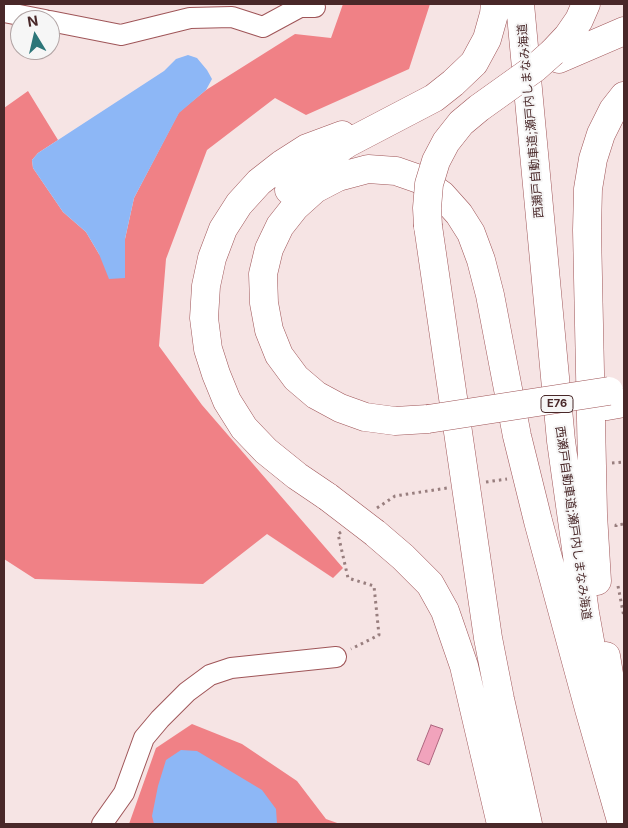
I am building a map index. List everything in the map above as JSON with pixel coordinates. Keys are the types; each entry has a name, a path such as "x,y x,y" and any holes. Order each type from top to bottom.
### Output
{"highway":[{"path":"495,4 487,40 474,63 453,83 434,98 348,143 324,159 284,194 268,214 256,238 249,263 246,290 248,316 255,344 267,368 282,389 303,409 330,424 356,432 405,436 430,426 616,397"},
{"name":"西瀬戸自動車道;瀬戸内しまなみ海道","path":"520,4 561,441 585,612 602,708 624,801"},
{"path":"556,55 579,20 586,4"},
{"path":"528,824 488,638 428,226 428,184 436,161 446,142 467,118 556,55 624,31"},
{"path":"624,96 613,110 602,134 593,159 588,189 595,556 609,677 624,763"},
{"path":"434,98 307,148 259,182 239,204 223,229 212,258 206,286 204,318 208,349 227,401 244,428 266,451 297,476 375,533 430,584 445,611 464,666 501,824"},
{"path":"430,426 365,417 340,408 316,395 296,378 279,356 268,330 264,303 263,274 269,249 280,226 295,207 315,189 338,177 368,169 396,171 419,179 442,195 459,214 471,233 481,260 490,295 517,436 538,521 622,824"}],"street":[{"path":"60,23 120,35 190,18 232,16 263,27 300,7 315,8"},
{"path":"102,824 124,793 144,738 187,692 202,681 230,668 336,657"}],"shaded area":[{"path":"343,4 430,4 409,69 306,115 275,98 207,150 166,259 159,346 202,405 343,568 333,578 267,534 203,584 35,579 4,559 4,108 28,91 58,140 38,153 32,160 33,168 63,212 86,232 99,254 125,278 125,239 134,198 179,112 206,90 295,34 331,38"},
{"path":"192,724 242,744 297,781 326,819 340,824 129,824 156,748"}],"water":[{"path":"188,55 197,58 212,79 206,90 179,113 134,198 125,239 125,278 109,279 99,254 86,232 63,212 33,168 32,160 38,153 164,71 176,59"},
{"path":"181,750 197,751 262,790 276,809 277,824 154,824 152,816 166,760"}],"building":[{"path":"431,725 443,729 429,765 417,760"}]}
